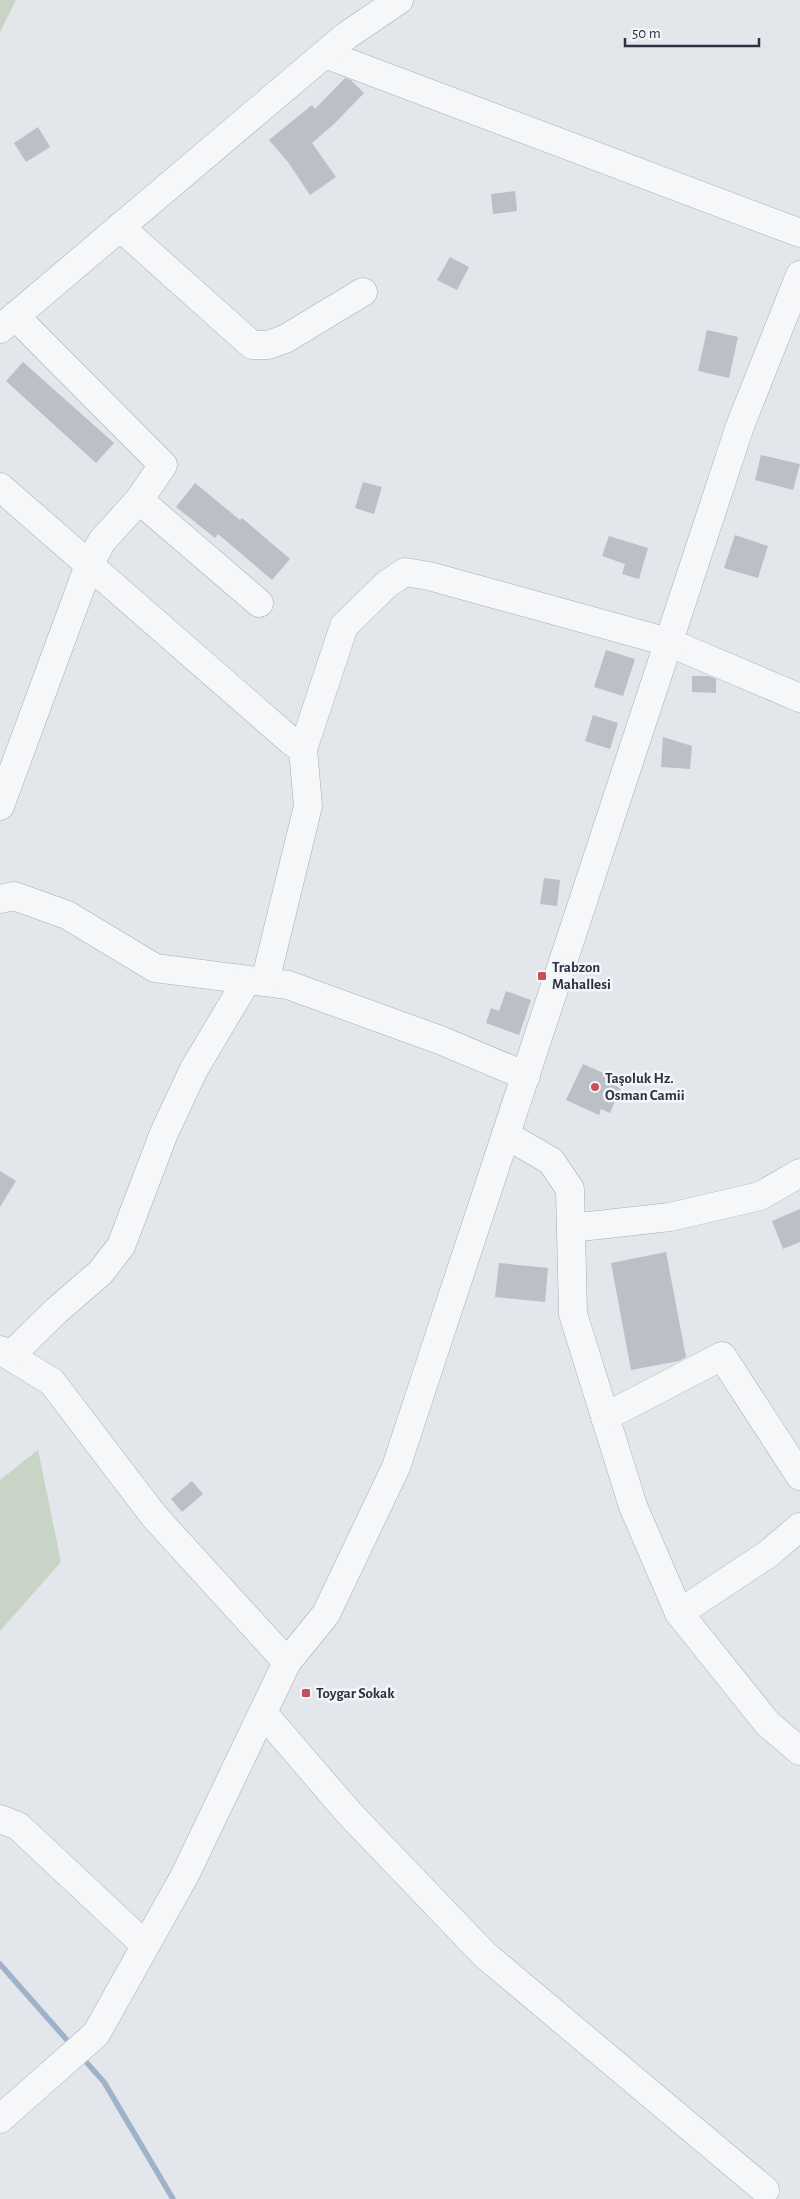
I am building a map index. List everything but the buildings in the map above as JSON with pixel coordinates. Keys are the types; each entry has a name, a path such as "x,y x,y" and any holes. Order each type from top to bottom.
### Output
{"street":[{"path":"0,806 89,564 102,541 139,500 163,465 8,322 324,54 346,36 399,0"},
{"path":"324,54 800,232"},
{"path":"120,227 252,345 285,340 363,292"},
{"path":"0,2119 96,2034 185,1875 287,1662 326,1614 396,1467 740,426 800,275"},
{"path":"0,487 291,741 303,749"},
{"path":"139,500 259,603"},
{"path":"287,1662 154,1516 52,1382 5,1353 100,1273 121,1246 164,1133 194,1070 256,981 308,806 303,749 344,626 387,584 405,572 429,576 668,642 800,698"},
{"path":"0,899 14,896 67,915 154,968 288,985 440,1040 526,1076"},
{"path":"506,1135 551,1161 570,1189 573,1314 634,1506 680,1613 768,1724 800,1751"},
{"path":"571,1228 670,1217 760,1196 800,1173"},
{"path":"605,1417 722,1356 800,1476"},
{"path":"680,1613 768,1554 800,1527"},
{"path":"263,1713 349,1813 485,1955 765,2190"},
{"path":"0,1819 18,1826 146,1945"}],"green space":[{"path":"0,0 16,0 0,32"},
{"path":"38,1450 61,1562 0,1631 0,1480"}],"waterway":[{"path":"0,1964 66,2039"},
{"path":"87,2063 104,2082 173,2199"}],"place":[{"name":"Trabzon Mahallesi","path":"542,976"},
{"name":"Taşoluk Hz. Osman Camii","path":"595,1087"},
{"name":"Toygar Sokak","path":"306,1693"}]}
